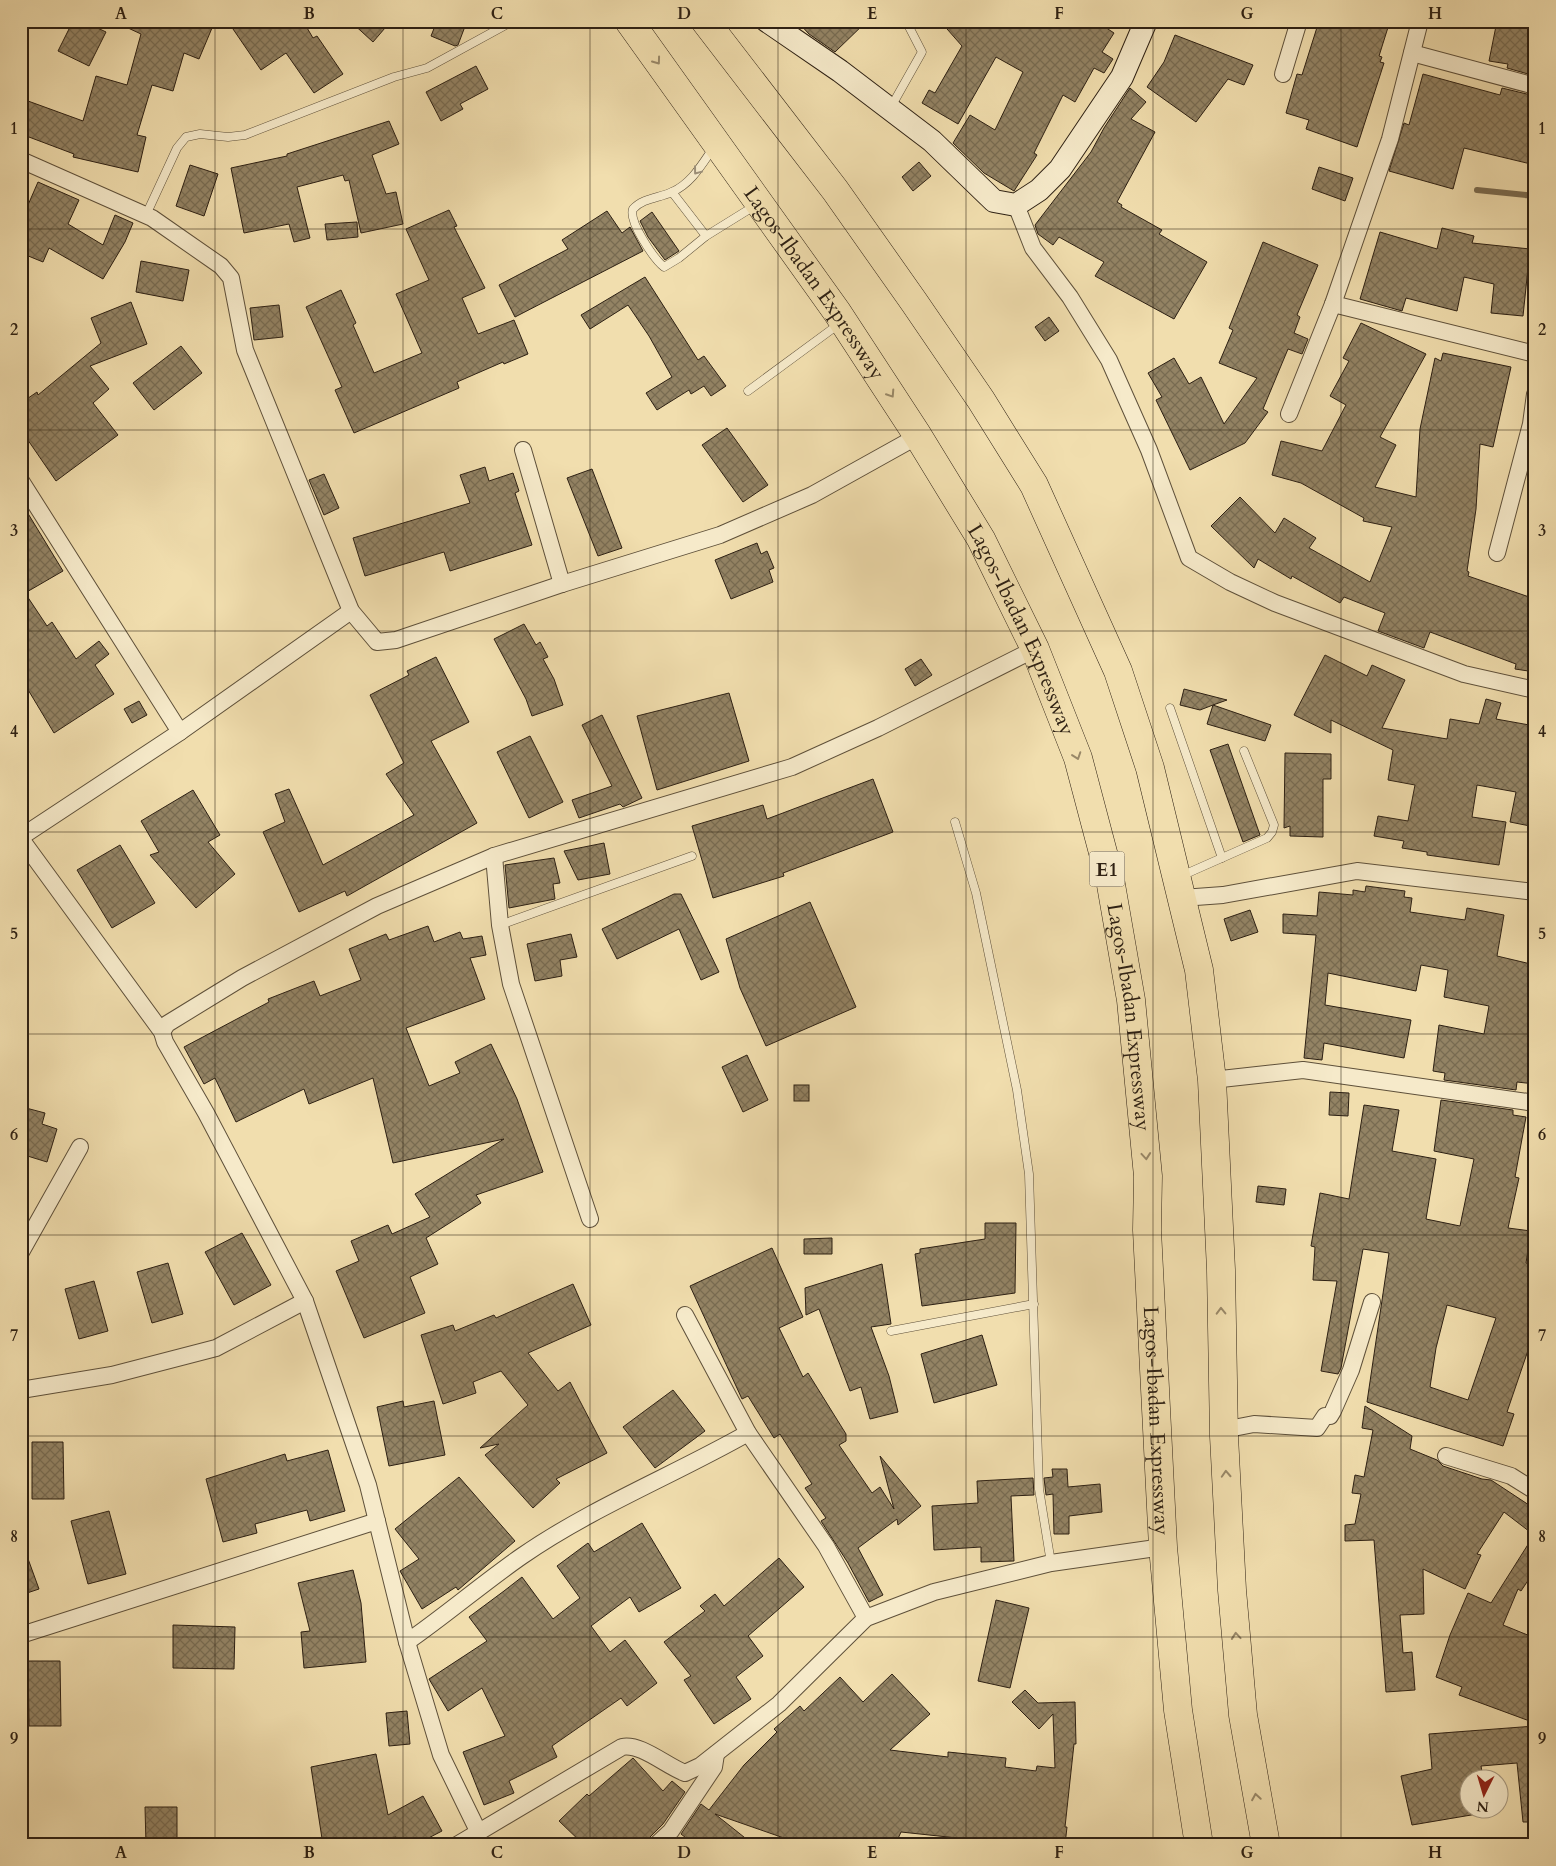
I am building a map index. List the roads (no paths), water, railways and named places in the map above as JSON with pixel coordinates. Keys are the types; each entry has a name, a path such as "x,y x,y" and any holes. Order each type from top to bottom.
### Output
{"highway":[{"name":"Lagos-Ibadan Expressway","path":"629,21 760,202 843,321 982,539 1035,649 1078,758 1110,879 1131,1000 1148,1176 1147,1230 1163,1547 1178,1710 1200,1845"},
{"path":"705,21 835,190 981,400 1034,485 1118,671 1150,768 1199,970 1212,1080 1221,1270 1224,1430 1232,1590 1243,1715 1266,1845"}],"main road":[{"path":"767,21 840,71 932,141 994,201 1016,205 1039,190 1060,169 1122,77 1146,21"}],"street":[{"path":"1282,74 1299,21"},
{"path":"1289,414 1333,304 1390,139 1420,21"},
{"path":"1412,53 1535,86"},
{"path":"21,160 146,215 221,266 231,278 245,350 352,611 376,642 386,642 562,584 720,535 812,494 918,436"},
{"path":"1016,205 1033,248 1070,297 1109,360 1149,450 1189,558 1230,582 1275,604 1464,674 1535,690"},
{"path":"1333,304 1535,354"},
{"path":"1497,553 1533,424 1535,394"},
{"path":"523,450 562,584"},
{"path":"21,480 180,732"},
{"path":"352,611 180,732 21,838 162,1032 164,1042 206,1113 306,1301 368,1485 407,1642 441,1755 479,1833"},
{"path":"162,1032 167,1024 242,978 360,915 494,856 792,767 878,728 1035,649"},
{"path":"494,856 500,925 510,984 590,1219"},
{"path":"1180,888 1223,895 1357,871 1535,892"},
{"path":"1212,1080 1303,1070 1535,1103"},
{"path":"21,1252 80,1147"},
{"path":"21,1390 112,1375 216,1348 306,1301"},
{"path":"1224,1430 1254,1424 1317,1428 1325,1416 1330,1416 1352,1370 1372,1302"},
{"path":"685,1315 748,1433 826,1546 866,1618"},
{"path":"407,1642 457,1607 522,1556 599,1510 748,1433"},
{"path":"1446,1456 1511,1476 1535,1490"},
{"path":"21,1635 377,1521"},
{"path":"457,1845 622,1747 638,1747 670,1768 685,1774 700,1766 779,1704 866,1618 934,1592 1051,1563 1163,1547"},
{"path":"656,1845 671,1831 714,1767 716,1754"}],"lane":[{"path":"146,215 177,148 186,137 200,134 228,137 245,135 394,77 427,68 514,21"},
{"path":"890,109 922,52 921,46 906,21"},
{"path":"717,144 694,176 672,192 637,204 631,213 656,261 664,267 679,258 706,236 760,202"},
{"path":"672,192 706,236"},
{"path":"748,391 843,321"},
{"path":"1170,708 1222,858"},
{"path":"1180,888 1222,858 1266,838 1272,832 1274,825 1244,751"},
{"path":"955,822 976,893 1017,1090 1029,1174 1039,1489 1051,1563"},
{"path":"500,925 692,856"},
{"path":"891,1332 1034,1304"}],"waterway":[{"path":"1477,190 1535,196"}]}
